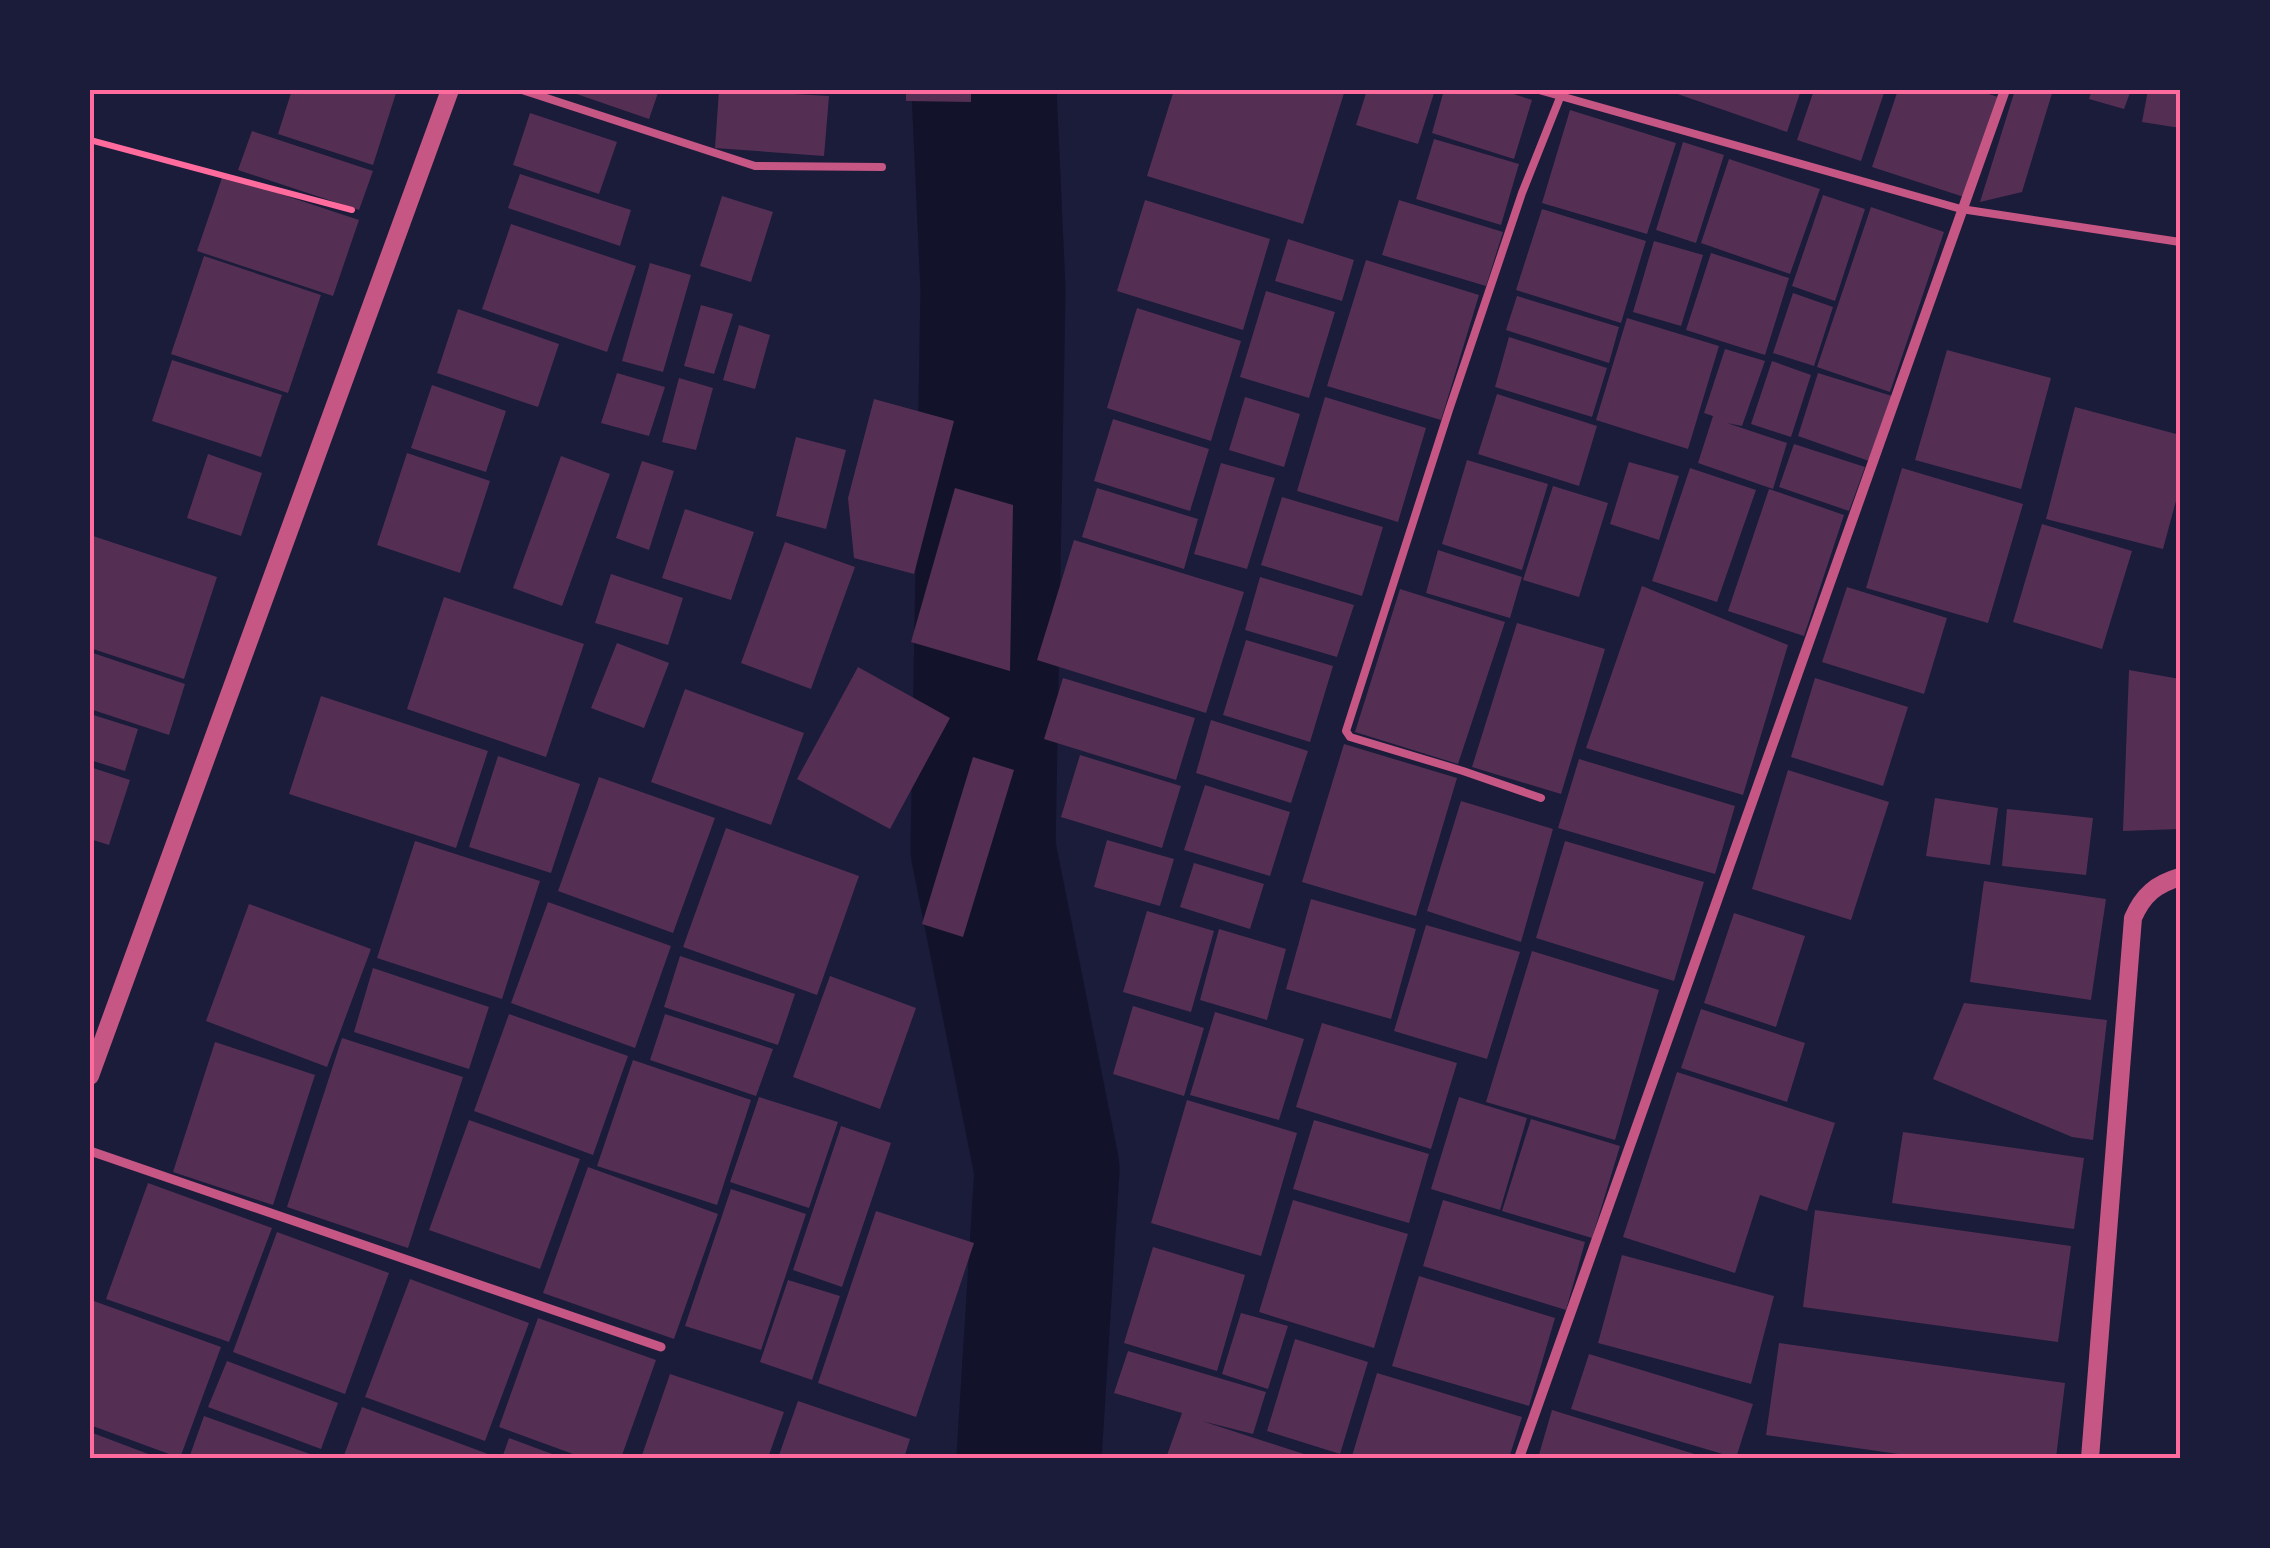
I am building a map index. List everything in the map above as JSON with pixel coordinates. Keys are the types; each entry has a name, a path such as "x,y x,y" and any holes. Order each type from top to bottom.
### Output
{"street":[{"path":"90,1076 450,90"},
{"path":"1519,1458 2005,90"},
{"path":"2090,1458 2134,918 2142,899 2180,877"},
{"path":"90,1150 662,1347"}],"lane":[{"path":"522,90 755,166 882,167"},
{"path":"1539,90 1962,209 2180,242"},
{"path":"1541,798 1350,738 1346,731 1522,193 1562,94"}],"path":[{"path":"90,140 401,224"}],"building":[{"path":"292,90 397,90 373,165 278,134"},
{"path":"565,90 659,90 649,119"},
{"path":"719,90 829,96 824,156 715,148"},
{"path":"906,90 971,90 971,102 906,101"},
{"path":"1174,90 1345,90 1303,224 1147,176"},
{"path":"1367,90 1435,90 1418,144 1356,125"},
{"path":"1444,90 1501,90 1532,100 1514,159 1432,133"},
{"path":"1666,90 1801,90 1787,132"},
{"path":"1814,90 1885,90 1861,161 1797,140"},
{"path":"1898,90 1976,90 1998,97 1964,197 1872,167"},
{"path":"2015,90 2053,90 2022,192 1980,202"},
{"path":"2092,90 2131,90 2124,109 2089,99"},
{"path":"2148,90 2180,90 2180,128 2142,122"},
{"path":"1570,110 1676,143 1647,234 1542,203"},
{"path":"530,113 617,142 599,194 513,165"},
{"path":"252,131 373,171 359,210 238,170"},
{"path":"1434,139 1519,164 1501,225 1416,199"},
{"path":"1683,142 1724,155 1696,243 1656,230"},
{"path":"1729,159 1820,189 1790,274 1701,243"},
{"path":"520,174 631,210 620,246 508,208"},
{"path":"223,175 359,220 333,296 197,251"},
{"path":"1823,195 1865,209 1835,301 1792,286"},
{"path":"722,196 773,212 751,282 700,266"},
{"path":"1145,200 1270,239 1243,330 1117,291"},
{"path":"1399,200 1503,232 1486,286 1382,255"},
{"path":"1871,207 1944,232 1890,392 1817,367"},
{"path":"1542,209 1646,241 1621,323 1516,290"},
{"path":"511,224 636,266 607,352 482,309"},
{"path":"1288,239 1354,260 1342,301 1275,281"},
{"path":"1654,241 1703,255 1681,326 1633,312"},
{"path":"1711,253 1789,278 1765,355 1686,330"},
{"path":"204,256 321,295 288,393 171,354"},
{"path":"1366,260 1479,295 1441,420 1327,386"},
{"path":"650,263 691,275 663,372 622,361"},
{"path":"1266,291 1335,312 1309,398 1240,377"},
{"path":"1793,293 1833,307 1814,366 1773,353"},
{"path":"1517,296 1619,327 1609,363 1506,330"},
{"path":"701,305 733,314 714,374 684,366"},
{"path":"1137,308 1241,341 1211,441 1107,408"},
{"path":"458,309 559,344 538,407 437,373"},
{"path":"1627,318 1719,346 1688,449 1596,420"},
{"path":"739,325 770,335 755,389 723,380"},
{"path":"1509,337 1607,368 1592,417 1495,387"},
{"path":"1725,349 1765,361 1742,426 1727,423 1787,443 1773,489 1698,463 1713,416 1704,413"},
{"path":"1947,350 2051,378 2021,489 1915,460"},
{"path":"172,360 282,395 261,457 152,421"},
{"path":"1772,361 1811,375 1791,437 1751,424"},
{"path":"617,373 665,387 649,436 601,423"},
{"path":"1818,373 1892,396 1869,461 1798,436"},
{"path":"679,378 713,388 696,450 662,442"},
{"path":"432,385 506,411 486,472 411,448"},
{"path":"1497,394 1597,426 1579,486 1478,454"},
{"path":"1245,397 1300,414 1284,467 1229,450"},
{"path":"1325,397 1426,428 1398,522 1297,491"},
{"path":"874,399 954,421 914,574 854,558 848,498"},
{"path":"2075,407 2180,435 2180,486 2163,549 2046,519"},
{"path":"1113,419 1209,449 1190,511 1094,481"},
{"path":"796,437 846,450 826,529 776,516"},
{"path":"1794,444 1865,467 1849,511 1779,487"},
{"path":"407,453 490,481 460,573 377,545"},
{"path":"208,454 262,473 241,536 187,518"},
{"path":"561,456 610,474 562,606 513,588"},
{"path":"1467,460 1548,484 1522,570 1442,544"},
{"path":"642,461 674,471 649,550 616,538"},
{"path":"1629,462 1679,476 1659,540 1610,524"},
{"path":"1221,463 1275,478 1247,569 1194,554"},
{"path":"1690,468 1756,490 1717,602 1652,581"},
{"path":"1902,468 2023,504 1988,623 1866,588"},
{"path":"1553,486 1608,503 1579,597 1523,580"},
{"path":"955,488 1013,505 1010,671 911,642"},
{"path":"1097,488 1198,519 1184,569 1082,537"},
{"path":"1769,489 1844,515 1804,636 1728,611"},
{"path":"1282,497 1383,527 1362,596 1261,565"},
{"path":"685,509 754,532 731,600 662,578"},
{"path":"2042,524 2132,551 2102,649 2013,622"},
{"path":"90,535 217,577 184,679 90,648"},
{"path":"1074,540 1244,592 1206,713 1037,660"},
{"path":"785,542 855,567 811,689 741,663"},
{"path":"1438,550 1522,577 1510,618 1426,593"},
{"path":"611,574 683,598 668,645 595,623"},
{"path":"1260,577 1354,605 1337,657 1245,630"},
{"path":"1642,586 1788,645 1743,795 1586,748"},
{"path":"1847,587 1947,618 1924,694 1822,662"},
{"path":"1400,589 1505,622 1458,764 1355,732"},
{"path":"444,597 584,644 546,757 407,709"},
{"path":"1517,623 1605,649 1561,794 1472,767"},
{"path":"1246,640 1333,666 1310,742 1223,715"},
{"path":"617,643 669,663 644,728 591,708"},
{"path":"90,652 185,684 169,735 90,709"},
{"path":"858,667 950,718 890,829 797,779"},
{"path":"2129,670 2180,679 2180,829 2123,831"},
{"path":"1063,678 1195,718 1176,780 1044,739"},
{"path":"1815,678 1908,707 1883,786 1791,757"},
{"path":"685,689 804,733 771,825 651,782"},
{"path":"321,696 488,751 456,848 289,794"},
{"path":"90,714 138,729 125,771 90,760"},
{"path":"1211,720 1308,751 1291,803 1196,773"},
{"path":"1344,744 1457,778 1416,916 1302,882"},
{"path":"1080,755 1181,786 1162,848 1061,817"},
{"path":"498,756 580,784 551,873 469,847"},
{"path":"973,757 1014,770 963,937 922,924"},
{"path":"1579,759 1735,806 1715,874 1558,828"},
{"path":"90,767 130,780 109,845 90,839"},
{"path":"1788,770 1889,802 1851,920 1752,889"},
{"path":"599,777 715,818 673,933 558,891"},
{"path":"1205,785 1290,812 1270,876 1184,850"},
{"path":"1935,798 1998,808 1990,865 1926,856"},
{"path":"1461,801 1553,829 1521,942 1427,911"},
{"path":"2007,809 2093,818 2086,875 2002,866"},
{"path":"726,828 859,876 817,995 683,947"},
{"path":"1107,840 1174,859 1160,906 1094,887"},
{"path":"415,841 540,881 502,999 377,958"},
{"path":"1565,841 1704,882 1674,981 1536,938"},
{"path":"1194,863 1264,884 1250,929 1180,907"},
{"path":"1984,881 2106,899 2091,1000 1970,982"},
{"path":"1311,899 1416,929 1391,1019 1286,989"},
{"path":"548,902 671,946 635,1048 511,1003"},
{"path":"249,904 371,949 327,1067 206,1021"},
{"path":"1147,911 1214,931 1191,1012 1123,992"},
{"path":"1734,913 1805,936 1776,1027 1704,1003"},
{"path":"1426,925 1520,952 1487,1059 1394,1031"},
{"path":"1219,929 1286,949 1267,1020 1200,1000"},
{"path":"1532,951 1659,990 1615,1140 1486,1102"},
{"path":"680,956 795,994 778,1045 664,1007"},
{"path":"373,968 489,1007 469,1069 354,1032"},
{"path":"830,976 916,1008 880,1109 793,1077"},
{"path":"1964,1003 2107,1020 2093,1140 2072,1137 1933,1079"},
{"path":"1133,1006 1204,1028 1184,1096 1113,1074"},
{"path":"1701,1009 1805,1043 1787,1102 1681,1068"},
{"path":"1215,1012 1304,1039 1279,1120 1190,1095"},
{"path":"509,1014 628,1056 593,1155 474,1111"},
{"path":"665,1014 773,1049 756,1096 650,1060"},
{"path":"1322,1023 1457,1063 1431,1149 1296,1107"},
{"path":"342,1038 463,1077 408,1248 287,1207"},
{"path":"215,1042 315,1075 273,1205 173,1172"},
{"path":"633,1060 751,1100 717,1205 597,1166"},
{"path":"1677,1072 1835,1123 1807,1211 1760,1195 1735,1273 1623,1237"},
{"path":"759,1097 838,1122 809,1208 730,1182"},
{"path":"1459,1097 1527,1118 1500,1210 1431,1189"},
{"path":"1187,1100 1297,1133 1261,1256 1151,1223"},
{"path":"1531,1119 1620,1146 1592,1238 1502,1211"},
{"path":"469,1120 580,1159 540,1269 429,1230"},
{"path":"1314,1120 1429,1154 1409,1223 1293,1189"},
{"path":"841,1126 891,1143 842,1287 793,1270"},
{"path":"1903,1132 2084,1158 2074,1229 1892,1203"},
{"path":"588,1167 718,1214 674,1339 543,1293"},
{"path":"148,1183 272,1228 229,1342 106,1299"},
{"path":"731,1189 806,1214 761,1350 685,1326"},
{"path":"1293,1200 1408,1234 1374,1348 1259,1312"},
{"path":"1443,1200 1585,1242 1566,1310 1423,1266"},
{"path":"1815,1210 2071,1246 2058,1342 1803,1307"},
{"path":"876,1211 974,1243 916,1417 818,1383"},
{"path":"277,1232 389,1273 345,1394 233,1352"},
{"path":"1153,1247 1245,1275 1217,1371 1124,1343"},
{"path":"1622,1255 1774,1296 1751,1384 1598,1343"},
{"path":"1419,1276 1555,1318 1529,1406 1392,1366"},
{"path":"410,1279 529,1323 485,1441 365,1397"},
{"path":"788,1280 840,1296 812,1380 760,1362"},
{"path":"91,1300 221,1347 180,1458 90,1425"},
{"path":"1241,1313 1288,1326 1268,1389 1222,1374"},
{"path":"538,1318 656,1360 621,1458 584,1458 499,1427"},
{"path":"1295,1339 1368,1362 1340,1454 1267,1431"},
{"path":"1779,1343 2065,1383 2056,1458 1926,1458 1766,1435"},
{"path":"1128,1351 1266,1392 1253,1434 1202,1421 1316,1458 1166,1458 1182,1413 1114,1393"},
{"path":"1589,1354 1753,1404 1736,1458 1571,1409"},
{"path":"227,1361 338,1403 321,1449 208,1407"},
{"path":"1377,1373 1522,1417 1509,1458 1352,1456"},
{"path":"670,1374 784,1412 768,1458 641,1458"},
{"path":"798,1401 910,1439 904,1458 778,1458"},
{"path":"362,1407 488,1454 487,1458 343,1458"},
{"path":"1552,1410 1704,1457 1704,1458 1538,1458"},
{"path":"204,1416 310,1454 308,1458 189,1458"},
{"path":"90,1432 159,1458 90,1458"},
{"path":"509,1438 563,1458 502,1458"}],"waterway":[{"path":"984,90 993,290 983,849 1047,1169 1029,1458"}]}
